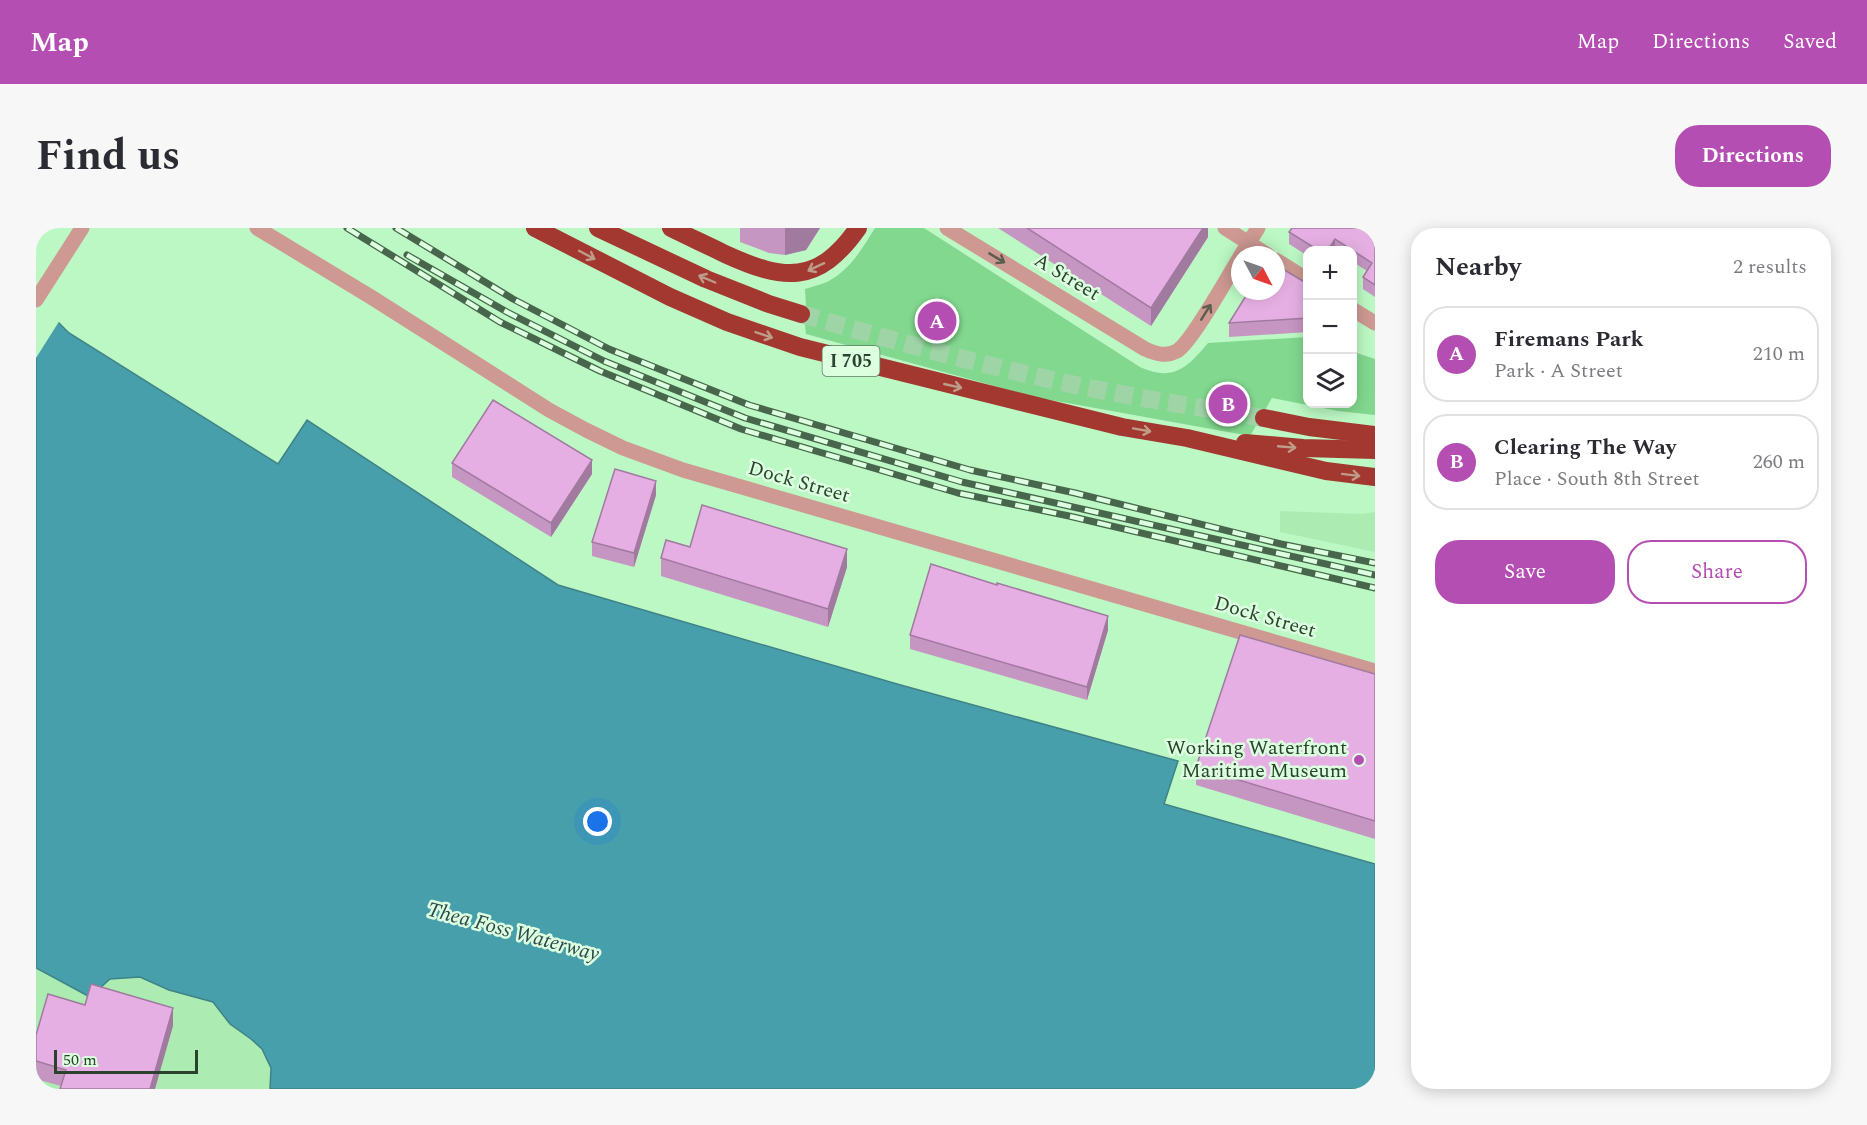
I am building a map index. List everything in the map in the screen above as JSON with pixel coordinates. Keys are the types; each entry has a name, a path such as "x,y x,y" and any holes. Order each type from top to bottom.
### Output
{"highway":[{"name":"I 705","path":"535,228 670,297 727,322 800,347 1122,427 1186,438"},
{"path":"598,228 706,279 801,314"},
{"path":"671,228 741,261 770,272 783,274 813,270 828,261 841,250 858,228"},
{"path":"1264,418 1309,427 1375,435"},
{"path":"1186,438 1303,448 1375,450"},
{"path":"1186,438 1326,471 1375,477"}],"street":[{"path":"36,300 82,228"},
{"name":"Dock Street","path":"257,228 549,410 623,448 683,470 1375,671"},
{"name":"A Street","path":"947,228 1154,353 1168,354 1176,351 1189,340 1231,272"},
{"path":"1225,228 1238,246"},
{"path":"1247,246 1258,228"},
{"path":"1285,266 1303,277"},
{"path":"1357,312 1375,323"}],"shaded area":[{"path":"875,228 924,228 1140,367 1162,373 1170,373 1186,366 1208,343 1303,337 1303,404 1272,398 1250,436 1034,397 806,334 803,308 806,308 805,289 829,281 845,269"},
{"path":"1357,353 1375,359 1375,415 1323,408 1357,408"},
{"path":"1280,511 1362,514 1375,512 1375,552 1280,532"},
{"path":"36,968 53,978 140,977 169,990 213,1002 230,1024 262,1049 271,1068 270,1089 36,1089"}],"water":[{"name":"Thea Foss Waterway","path":"36,300 69,333 278,464 307,420 558,585 897,684 1178,761 1164,804 1375,864 1375,1089 270,1089 271,1068 262,1049 230,1024 213,1002 169,990 140,977 110,979 90,997 36,968"}],"pier":[{"path":"36,297 60,320 36,358"}],"building":[{"path":"1027,228 1203,228 1151,308"},
{"path":"1292,228 1375,228 1375,285 1363,277 1372,263 1357,253 1357,246 1346,246 1335,239 1331,246 1312,246 1289,232"},
{"path":"1285,270 1303,281 1303,318 1229,323 1243,300 1285,300"},
{"path":"493,400 592,460 551,523 452,463"},
{"path":"615,469 656,481 634,553 592,542"},
{"path":"702,505 847,549 828,609 661,558 666,540 690,547"},
{"path":"931,564 1108,616 1087,687 910,635"},
{"path":"1240,635 1375,674 1375,821 1196,767"},
{"path":"91,984 173,1008 150,1089 60,1089 66,1070 36,1061 36,1035 48,994 85,1005"}],"tunnel":[{"path":"801,314 1013,371 1154,400 1264,418"}],"railway":[{"path":"347,228 500,322 600,371 741,429 958,493 1069,516 1375,588"},
{"path":"396,228 513,299 609,349 749,405 970,470 1075,493 1281,544 1375,563"},
{"path":"407,255 507,312 604,361 745,418 962,482 1375,575"}],"place":[{"name":"Firemans Park","path":"937,321"},
{"name":"Clearing The Way","path":"1228,404"},
{"name":"Working Waterfront Maritime Museum","path":"1359,760"}]}
